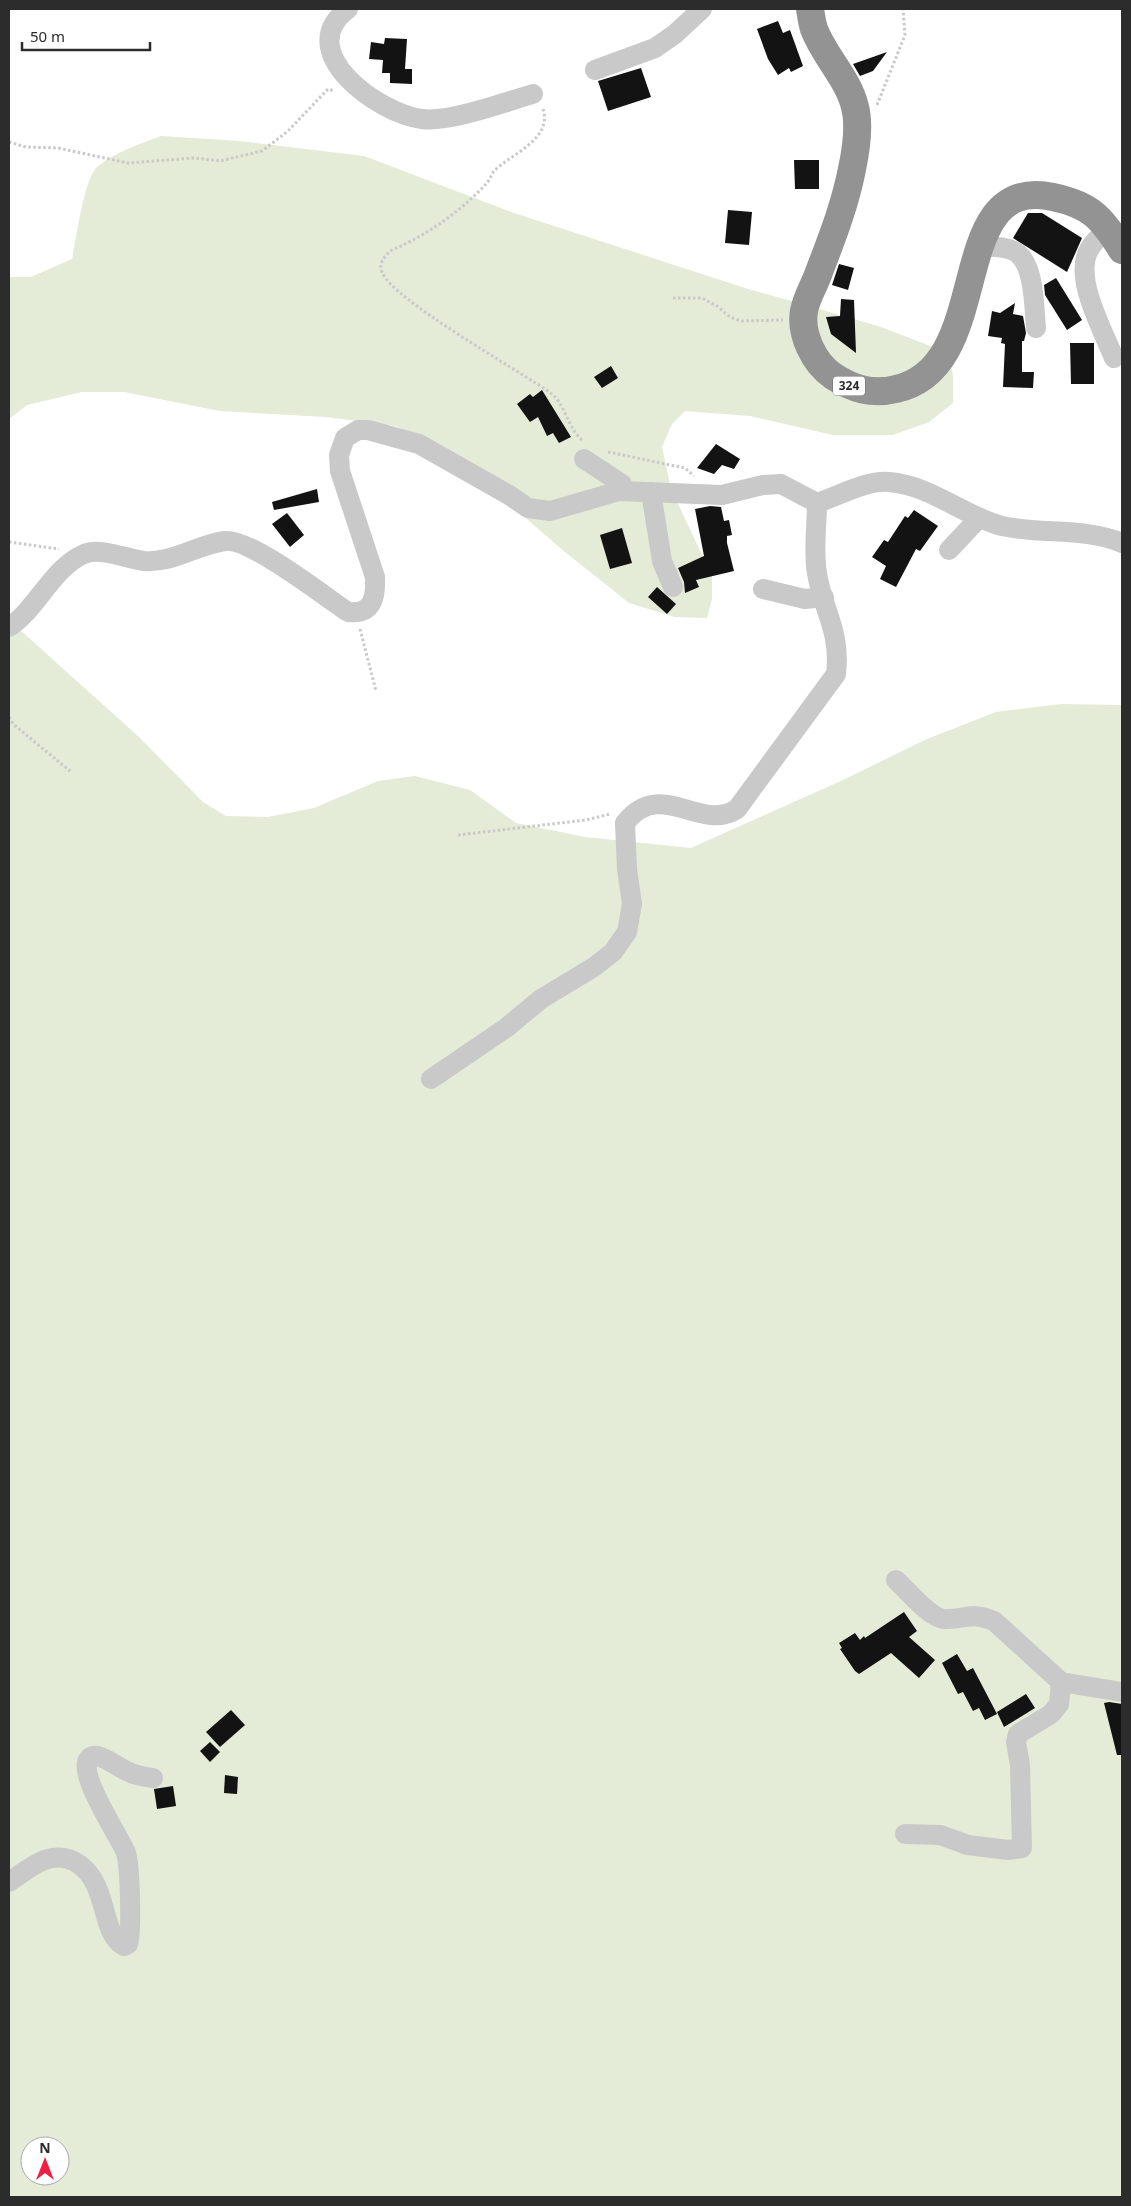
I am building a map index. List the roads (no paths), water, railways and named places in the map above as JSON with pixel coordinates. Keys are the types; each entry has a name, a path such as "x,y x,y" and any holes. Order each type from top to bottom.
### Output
{"highway":[{"name":"324","path":"810,9 814,29 855,106 857,132 852,169 841,215 804,310 805,335 810,346 831,375 852,388 881,393 908,387 932,372 952,341 986,226 1001,208 1020,197 1030,195 1050,196 1082,205 1100,218 1115,239"}],"street":[{"path":"348,9 334,22 329,35 329,51 338,67 353,83 394,110 422,120 458,116 533,94"},
{"path":"595,70 655,48 675,34 702,9"},
{"path":"1114,358 1086,286 1083,270 1090,248 1115,239"},
{"path":"979,246 1004,248 1015,251 1024,258 1031,276 1036,328"},
{"path":"9,627 20,620 68,564 86,553 111,554 144,561 170,560 215,543 235,541 260,554 348,612 356,613 370,605 376,595 375,577 340,471 341,446 351,433 358,430 378,432 419,444 509,495 528,508 550,511 624,492 712,495 780,484 817,503 871,484 891,482 923,491 979,518 1020,530 1095,536 1122,543"},
{"path":"591,450 622,484 624,492"},
{"path":"651,492 662,561 673,587"},
{"path":"431,1079 506,1028 541,998 594,967 613,952 627,932 632,904 627,869 625,823 634,812 646,805 659,804 718,816 729,815 738,809 836,674 837,639 817,572 817,503"},
{"path":"949,550 979,518"},
{"path":"763,589 805,598 824,597"},
{"path":"896,1580 931,1614 943,1619 966,1615 981,1616 994,1621 1034,1655 1061,1682 1122,1692"},
{"path":"905,1834 940,1835 968,1845 1008,1850 1022,1848 1020,1765 1016,1742 1018,1734 1052,1714 1059,1704 1061,1682"},
{"path":"9,1882 39,1861 53,1857 73,1860 91,1873 101,1894 109,1927 117,1942 124,1946 128,1944 126,1854 90,1786 86,1765 87,1759 98,1755 132,1774 154,1778"}]}
